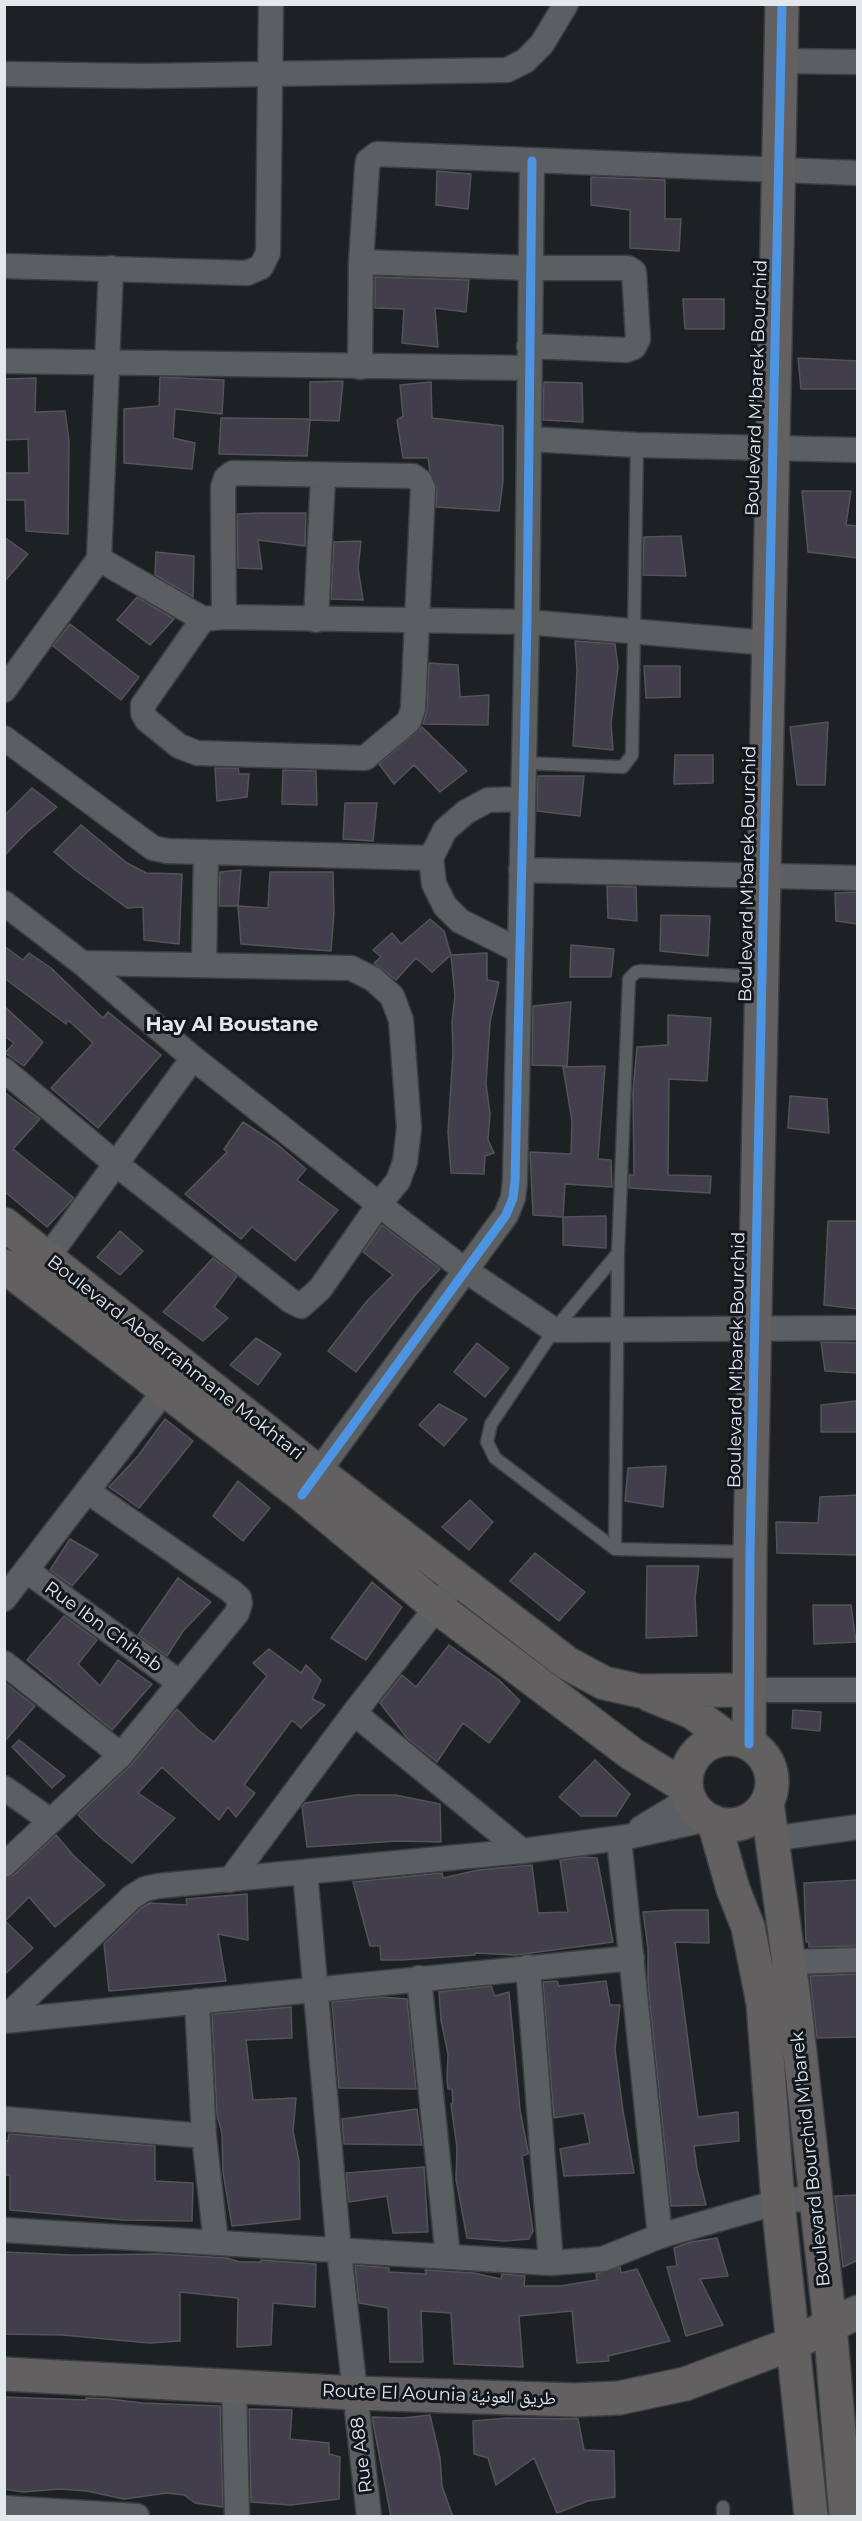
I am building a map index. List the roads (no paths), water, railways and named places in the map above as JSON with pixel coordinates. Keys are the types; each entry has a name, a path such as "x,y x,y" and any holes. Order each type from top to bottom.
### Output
{"main road":[{"name":"Boulevard M'barek Bourchid","path":"739,1742 750,1689 754,1330 782,4"},
{"name":"Boulevard Abderrahmane Mokhtari","path":"4,1224 48,1257 174,1378"},
{"name":"Boulevard Abderrahmane Mokhtari","path":"4,1266 174,1378 310,1483 458,1580 567,1663 604,1683 640,1691 750,1689"},
{"name":"Boulevard Abderrahmane Mokhtari","path":"310,1483 437,1606 699,1806"},
{"path":"640,1691 692,1712 739,1742 765,1759 772,1781 767,1803 750,1820 738,1824 699,1806 690,1763 706,1746 739,1742"},
{"name":"Boulevard Bourchid M'barek","path":"767,1803 770,1839 789,1962 778,2001 778,2202 811,2517"},
{"name":"Boulevard Bourchid M'barek","path":"699,1806 778,2001 816,2197 844,2318 846,2517"},
{"name":"Route El Aounia طريق العونية","path":"4,2374 354,2393 575,2400 619,2398 685,2384 794,2343 844,2318"}],"street":[{"path":"4,266 247,273 261,267 268,253 271,4"},
{"path":"4,74 146,76 507,70 525,61 542,44 566,4"},
{"path":"781,61 858,62"},
{"path":"360,367 361,262 367,168 368,161 373,156 382,154 858,173"},
{"path":"310,1483 465,1269 507,1215 513,1198 527,622 532,161"},
{"path":"4,361 360,367 626,350 634,347 638,339 636,275 632,270 361,262"},
{"path":"4,690 99,559 109,362 111,268"},
{"path":"529,439 637,445 858,450"},
{"path":"234,473 412,476 420,481 423,488 413,709 409,721 371,754 358,759 197,753 179,746 147,720 143,713 143,705 213,618 223,487 226,478 234,473"},
{"path":"316,620 323,476"},
{"path":"99,559 213,618 527,622 768,643"},
{"path":"4,738 153,848 206,852 431,858"},
{"path":"520,951 460,921 445,906 434,884 431,858 445,830 466,812 488,800 523,799"},
{"path":"204,966 206,852"},
{"path":"521,870 858,878"},
{"path":"4,903 81,963 193,1058 465,1269 554,1330 858,1328"},
{"path":"4,1070 116,1164 291,1301 301,1306 320,1289 380,1203 399,1181 405,1162 409,1128 401,1020 392,996 373,980 351,968 81,963"},
{"path":"48,1257 193,1058"},
{"path":"4,1599 174,1378"},
{"path":"4,1865 121,1755 237,1612 240,1604 239,1598 231,1591 87,1491"},
{"name":"Rue Ibn Chihab","path":"26,1570 180,1683"},
{"path":"230,1880 354,1713 458,1580"},
{"path":"4,1664 121,1755"},
{"path":"750,1689 858,1690"},
{"path":"354,1713 522,1851"},
{"path":"4,1788 51,1821"},
{"path":"4,2020 132,1896 158,1886 522,1851 623,1838 674,1808 699,1806"},
{"path":"770,1839 858,1827"},
{"path":"623,1838 632,1958 660,2236"},
{"name":"Rue A88","path":"305,1872 339,2251 369,2517"},
{"path":"4,2020 632,1958"},
{"path":"789,1962 858,1960"},
{"path":"528,1967 551,2263"},
{"path":"419,1978 448,2257"},
{"path":"196,2001 204,2136 216,2243"},
{"path":"4,2119 204,2136"},
{"path":"4,2230 551,2263 603,2259 660,2236 778,2202 816,2197"},
{"path":"234,2387 237,2517"},
{"path":"4,2508 74,2515 136,2517"}],"lane":[{"path":"524,764 624,767 632,755 637,445"},
{"path":"615,1549 618,1253 629,979 641,971 763,976"},
{"path":"618,1253 554,1330 491,1424 487,1442 495,1458 615,1549 750,1552"}],"district":[{"name":"Hay Al Boustane","path":"232,1025"}]}
